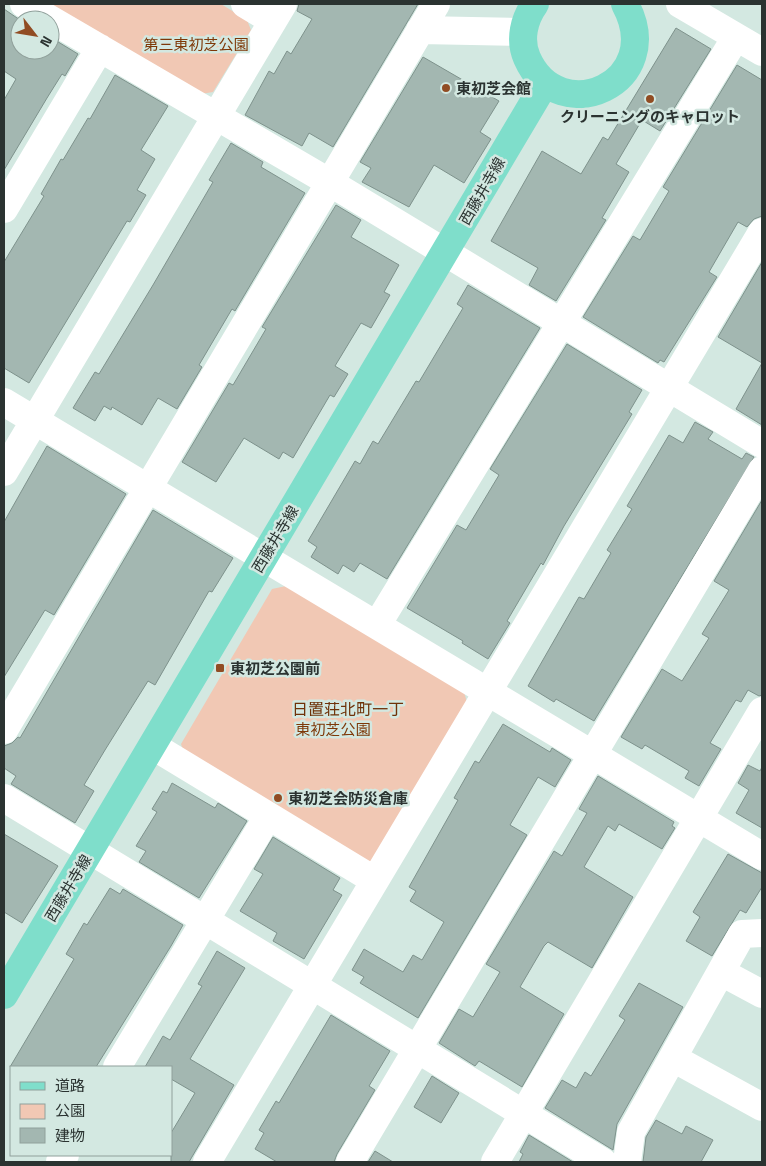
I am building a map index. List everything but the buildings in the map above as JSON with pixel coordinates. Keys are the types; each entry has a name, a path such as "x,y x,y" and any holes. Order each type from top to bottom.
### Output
{"main road":[{"path":"535,4 528,13 523,32 524,51 532,69 545,83 561,91 579,94 597,91 613,83 626,71 634,54 636,36 633,19 625,4"},
{"name":"西藤井寺線","path":"4,995 545,83"}],"street":[{"path":"24,4 329,182 762,444"},
{"path":"4,472 278,12 245,4"},
{"path":"4,730 436,4"},
{"path":"680,4 762,52"},
{"path":"420,30 523,32"},
{"path":"377,625 736,37"},
{"path":"4,209 100,48"},
{"path":"207,1162 762,232"},
{"path":"4,402 762,856"},
{"path":"350,1162 762,470"},
{"path":"494,1162 762,712"},
{"path":"152,746 374,880"},
{"path":"4,798 603,1162"},
{"path":"118,1066 268,816"},
{"path":"627,1162 631,1132 742,934 762,933"},
{"path":"721,972 762,994"},
{"path":"673,1058 762,1107"}],"green space":[{"name":"第三東初芝公園","path":"48,4 221,4 247,20 251,30 213,92 201,94"},
{"name":"東初芝公園","path":"286,586 464,692 468,706 373,863 365,865 185,756 181,744 272,589"}],"place":[{"name":"東初芝会館","path":"446,88"},
{"name":"クリーニングのキャロット","path":"650,99"},
{"name":"東初芝公園前","path":"220,668"},
{"name":"東初芝会防災倉庫","path":"278,798"}],"district":[{"name":"日置荘北町一丁","path":"348,709"}]}
